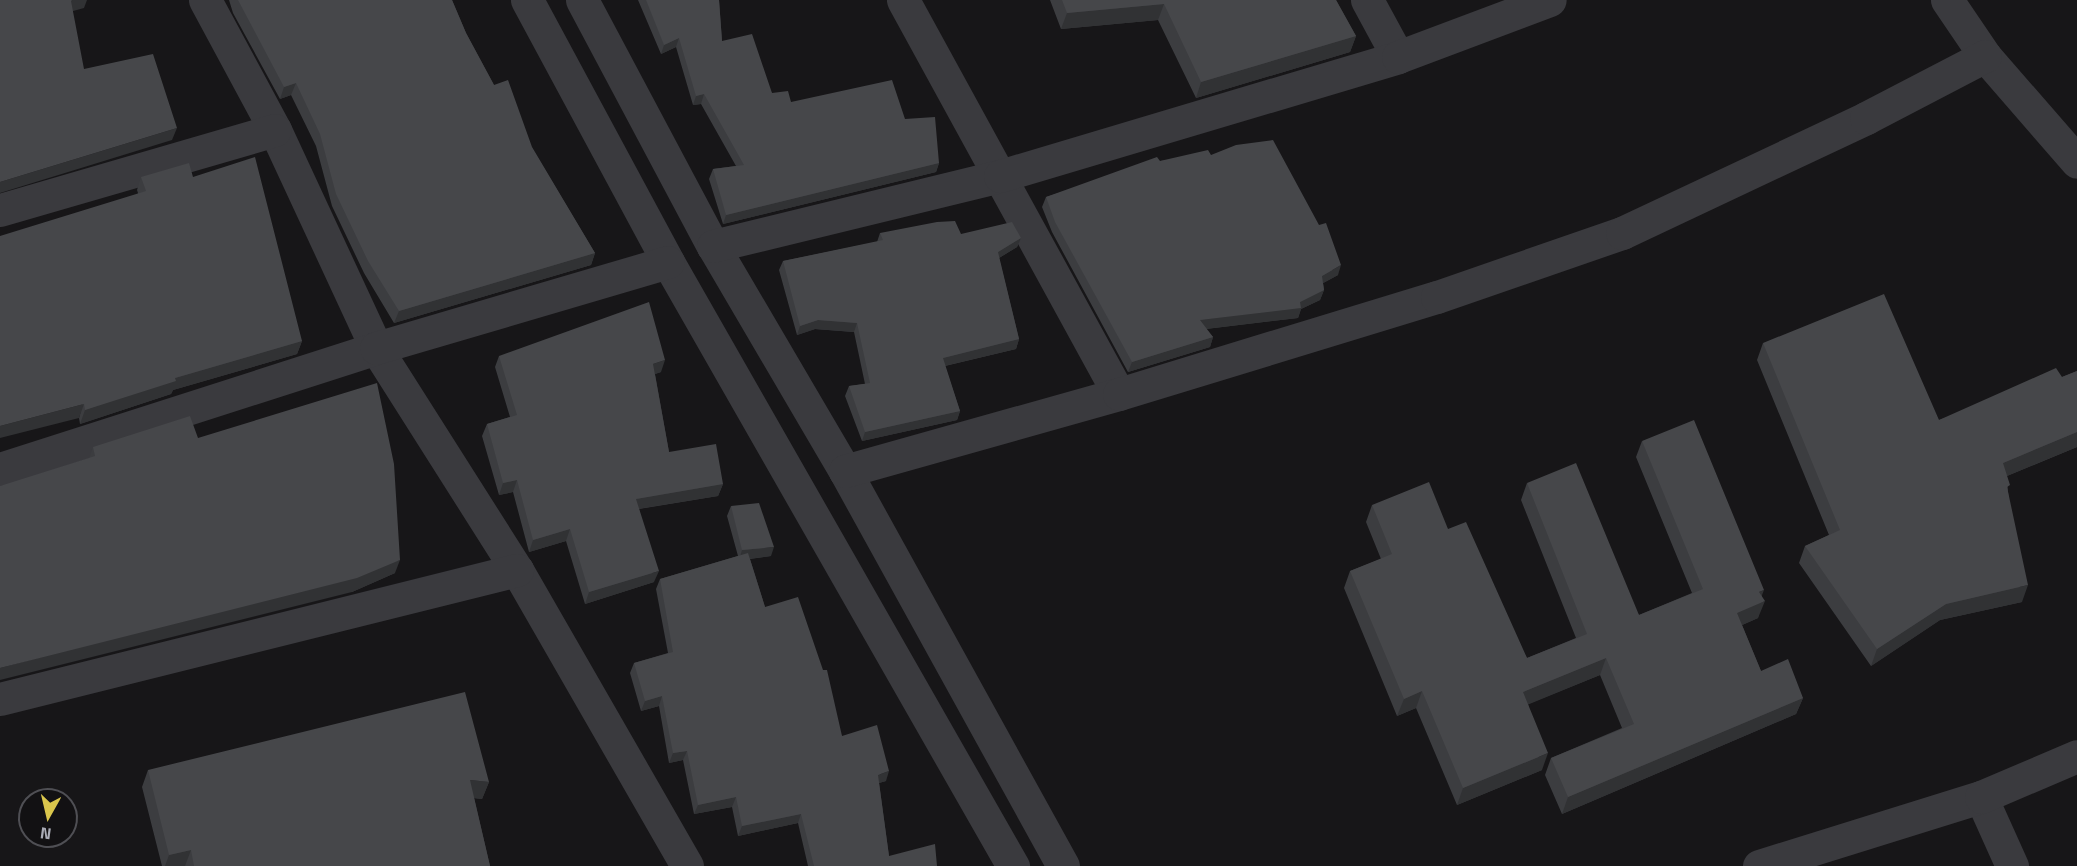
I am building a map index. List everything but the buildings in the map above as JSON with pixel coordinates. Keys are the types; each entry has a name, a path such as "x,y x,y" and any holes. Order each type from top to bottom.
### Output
{"street":[{"path":"206,0 275,130 375,348 517,570 687,866"},
{"path":"527,0 668,262 1013,866"},
{"path":"582,0 713,246 845,471 1063,866"},
{"path":"903,0 1119,394"},
{"path":"1367,0 1398,57"},
{"path":"713,246 1000,176 1398,57 1550,0"},
{"path":"1947,0 1985,56 2077,162"},
{"path":"845,471 1119,394 1437,297 1622,232 1856,123 1985,56"},
{"path":"0,210 275,130"},
{"path":"0,469 375,348 668,262"},
{"path":"0,699 517,570"},
{"path":"1759,866 1981,797 2077,756"},
{"path":"1981,797 2012,866"}]}
